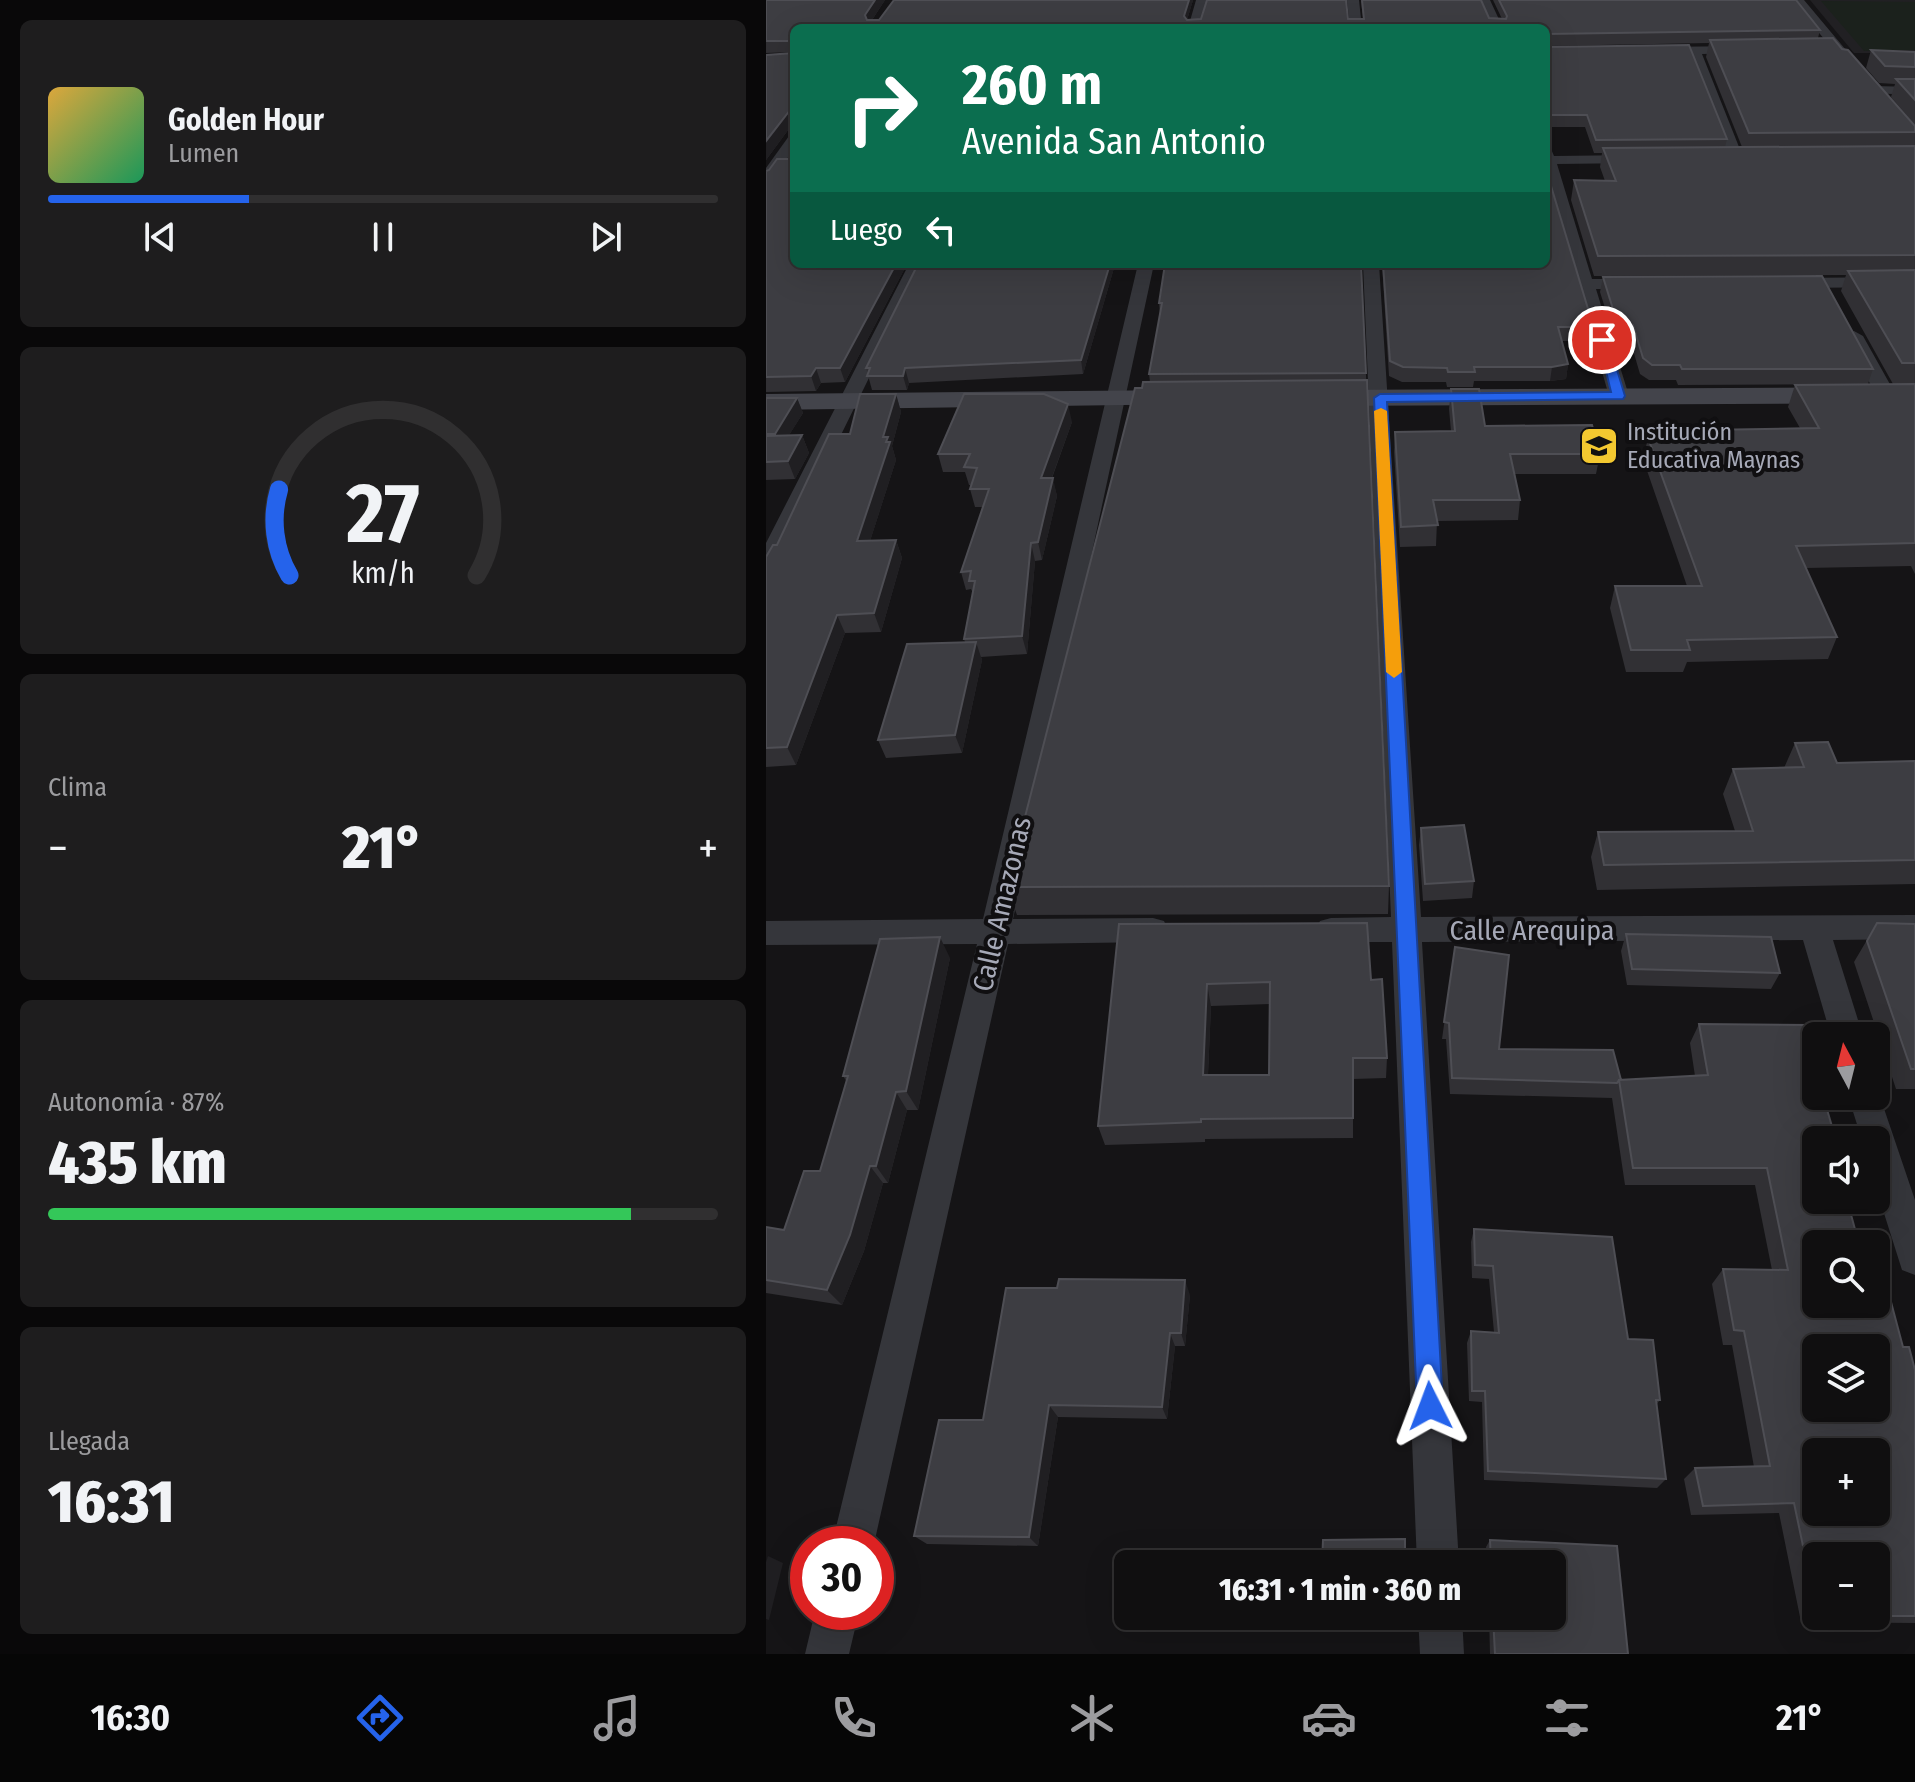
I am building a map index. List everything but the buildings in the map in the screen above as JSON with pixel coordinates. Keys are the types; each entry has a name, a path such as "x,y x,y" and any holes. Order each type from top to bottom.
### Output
{"main road":[{"path":"1287,398 1915,395"},
{"path":"766,402 1210,398"}],"street":[{"path":"1195,24 1202,0"},
{"path":"1353,0 1356,24"},
{"path":"1484,0 1495,24"},
{"path":"1798,0 1830,48 1884,102"},
{"path":"1635,51 1766,49"},
{"path":"1694,50 1735,157"},
{"path":"1874,90 1915,91"},
{"path":"766,178 771,165 790,144"},
{"path":"1550,157 1658,158"},
{"path":"1550,167 1619,396"},
{"path":"766,565 915,268"},
{"name":"Calle Amazonas","path":"857,1526 1145,268"},
{"path":"1371,268 1437,1550"},
{"path":"1761,283 1915,282"},
{"path":"1825,283 1886,395"},
{"path":"1586,284 1650,284"},
{"name":"Calle Arequipa","path":"1296,930 1915,927"},
{"path":"1814,928 1843,1022"},
{"path":"766,933 1186,930"},
{"path":"1869,1110 1915,1257"},
{"path":"827,1654 833,1630"},
{"path":"1441,1630 1442,1654"}],"shaded area":[{"path":"1810,0 1915,0 1915,53 1854,53"},
{"path":"1821,1 1915,2 1915,50 1864,51"}],"slow traffic":[{"path":"1381,411 1394,672"}],"place":[{"name":"Institución Educativa Maynas","path":"1599,446"}],"route":[{"path":"1430,1406 1380,398 1619,396 1602,340"}]}
